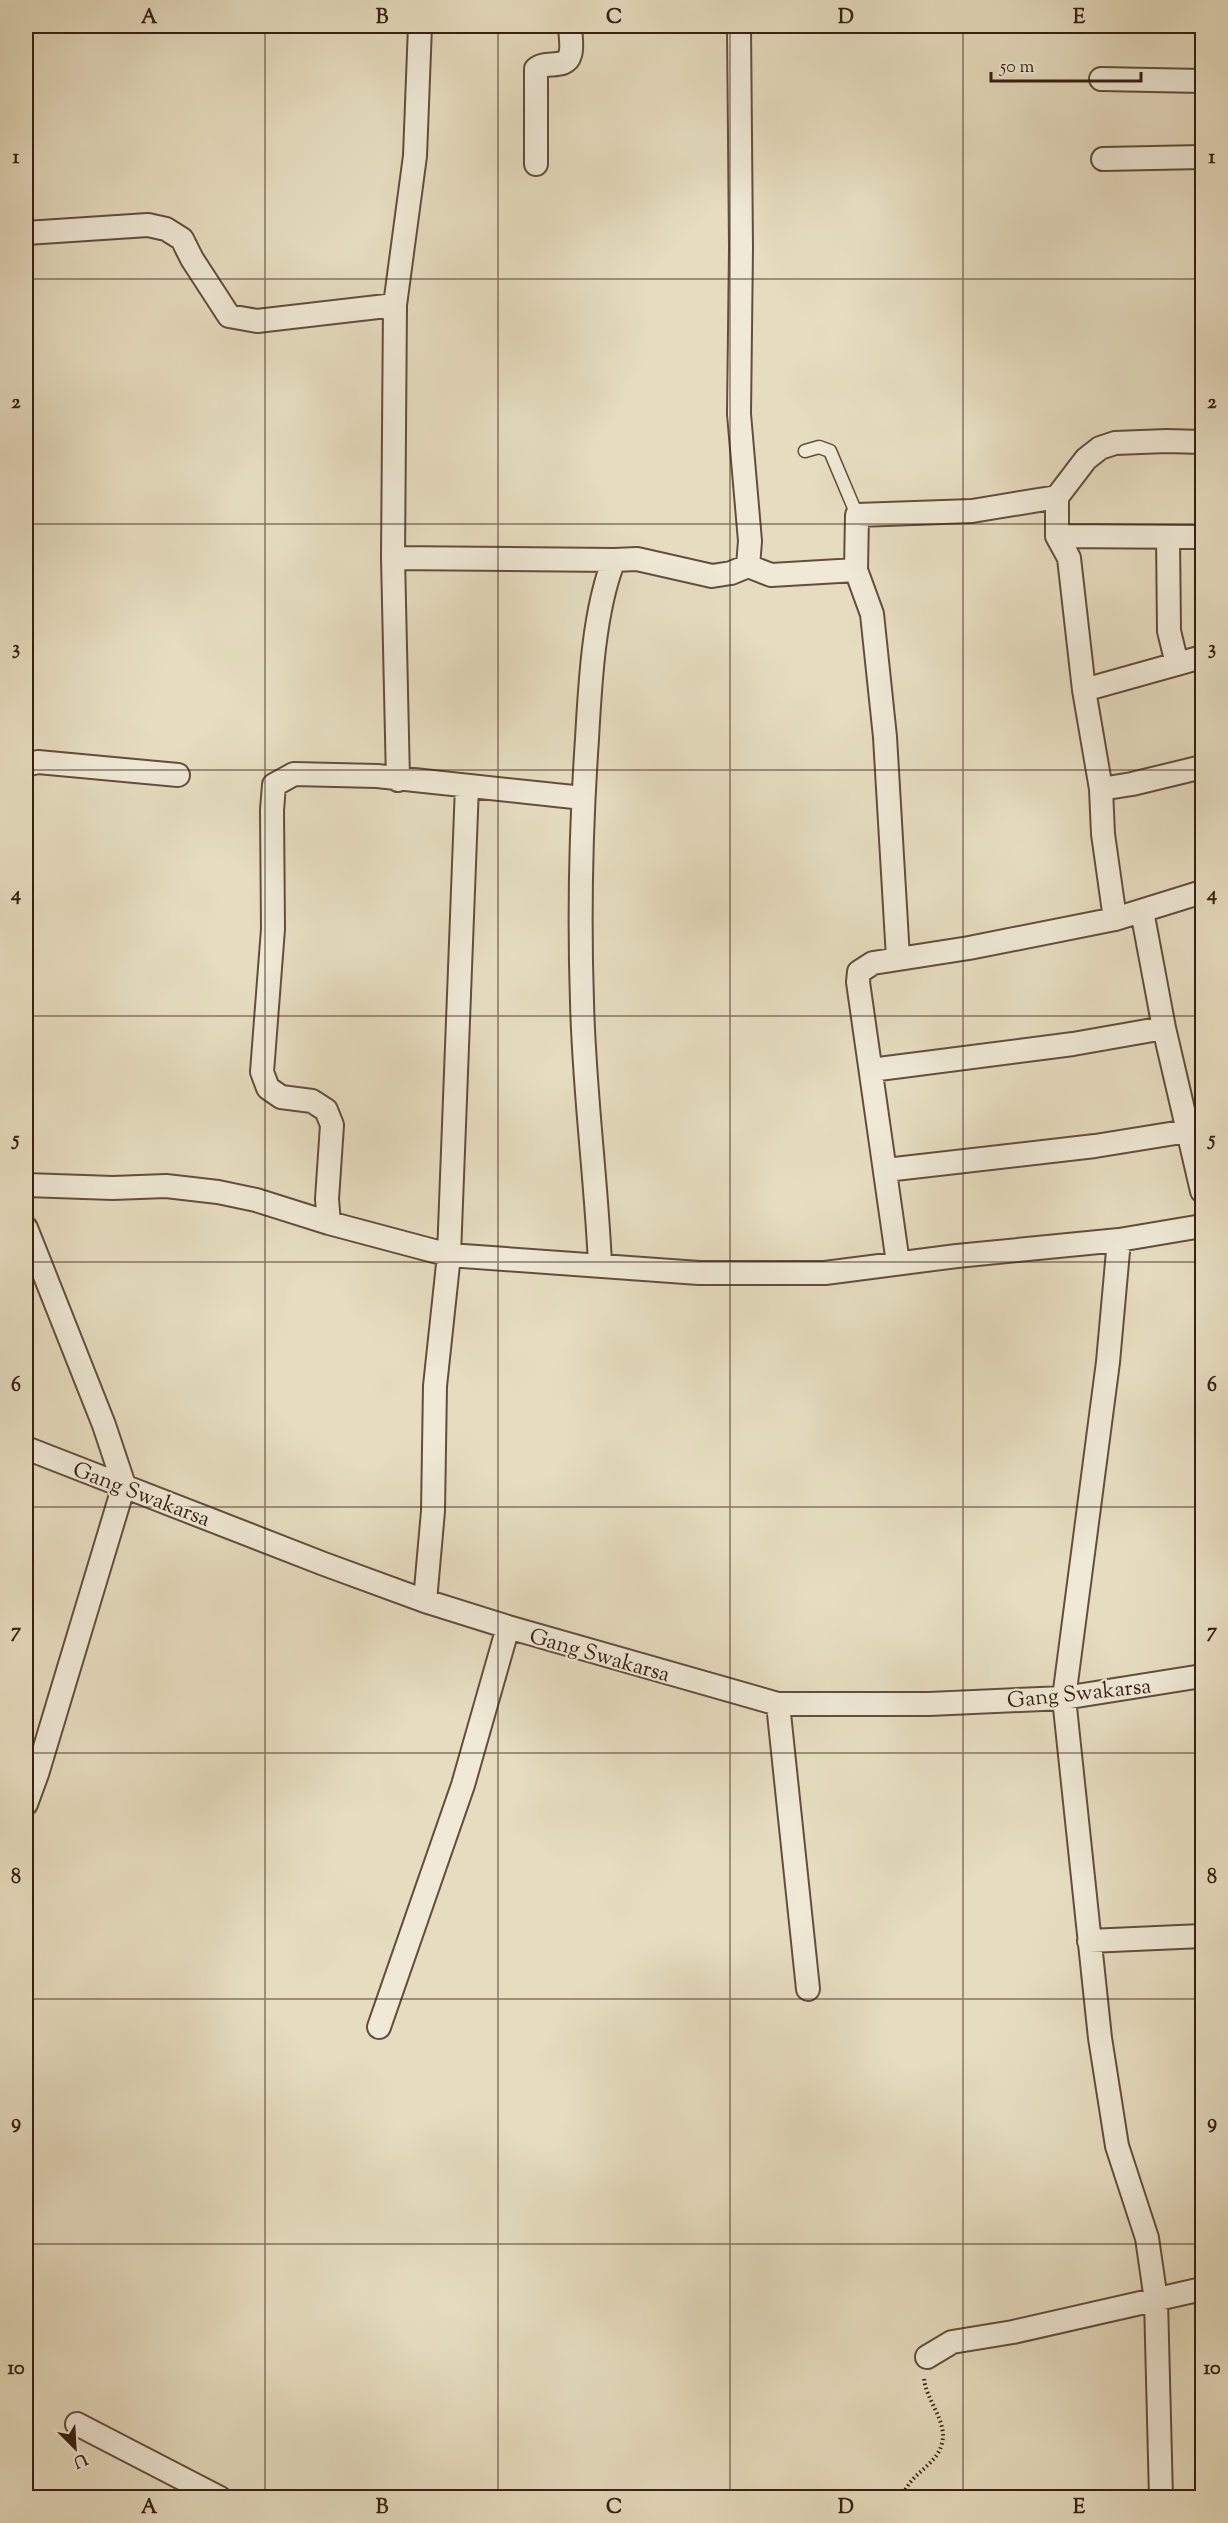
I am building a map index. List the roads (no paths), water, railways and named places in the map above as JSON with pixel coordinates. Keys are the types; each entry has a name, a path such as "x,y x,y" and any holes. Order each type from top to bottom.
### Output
{"street":[{"path":"398,780 393,558 395,305 415,156 420,26"},
{"path":"536,164 536,69 546,63 562,64 568,60 571,55 570,26"},
{"path":"739,26 741,248 739,414 750,541 748,566"},
{"path":"1101,79 1203,81"},
{"path":"1103,159 1203,157"},
{"path":"26,233 148,225 166,229 182,239 192,259 229,316 240,319 257,321 395,305"},
{"path":"1115,919 1103,834 1101,789 1084,690 1069,558 1057,536 1056,497 1086,459 1100,448 1115,443 1203,442"},
{"path":"898,958 885,736 872,614 856,570 857,515 972,511 1056,497"},
{"path":"1057,536 1203,537"},
{"path":"1168,537 1170,630 1177,664"},
{"path":"393,558 637,559 712,576 731,573 748,566 771,575 856,570"},
{"path":"600,1264 597,1187 582,1002 583,798 589,703 602,591 614,560"},
{"path":"1084,690 1203,657"},
{"path":"26,765 38,762 178,775"},
{"path":"1101,789 1203,767"},
{"path":"329,1223 327,1199 332,1125 326,1110 312,1101 281,1097 268,1088 262,1072 273,929 272,810 274,785 294,774 377,776 583,798"},
{"path":"425,1601 433,1511 435,1386 449,1255 467,786"},
{"path":"898,1263 858,981 859,972 873,963 969,948 1115,919 1175,898 1203,892"},
{"path":"1142,911 1164,1028 1203,1191"},
{"path":"871,1070 1073,1044 1164,1028"},
{"path":"886,1170 1095,1146 1188,1131"},
{"path":"26,1185 166,1186 218,1192 256,1200 329,1223 449,1255 600,1264 699,1273 825,1273 1119,1240 1203,1226"},
{"path":"26,1228 104,1425 124,1485 26,1804"},
{"path":"1119,1240 1108,1362 1064,1698 1100,2038 1117,2146 1147,2238 1156,2300 1161,2498"},
{"name":"Gang Swakarsa","path":"26,1448 425,1601 778,1704 929,1704 1064,1698 1203,1676"},
{"path":"379,2026 463,1785 508,1627"},
{"path":"778,1704 808,1989"},
{"path":"1089,1941 1203,1936"},
{"path":"927,2356 952,2342 1013,2332 1203,2289"},
{"path":"77,2424 220,2498"}],"lane":[{"path":"805,451 819,447 830,451 857,515"}]}
